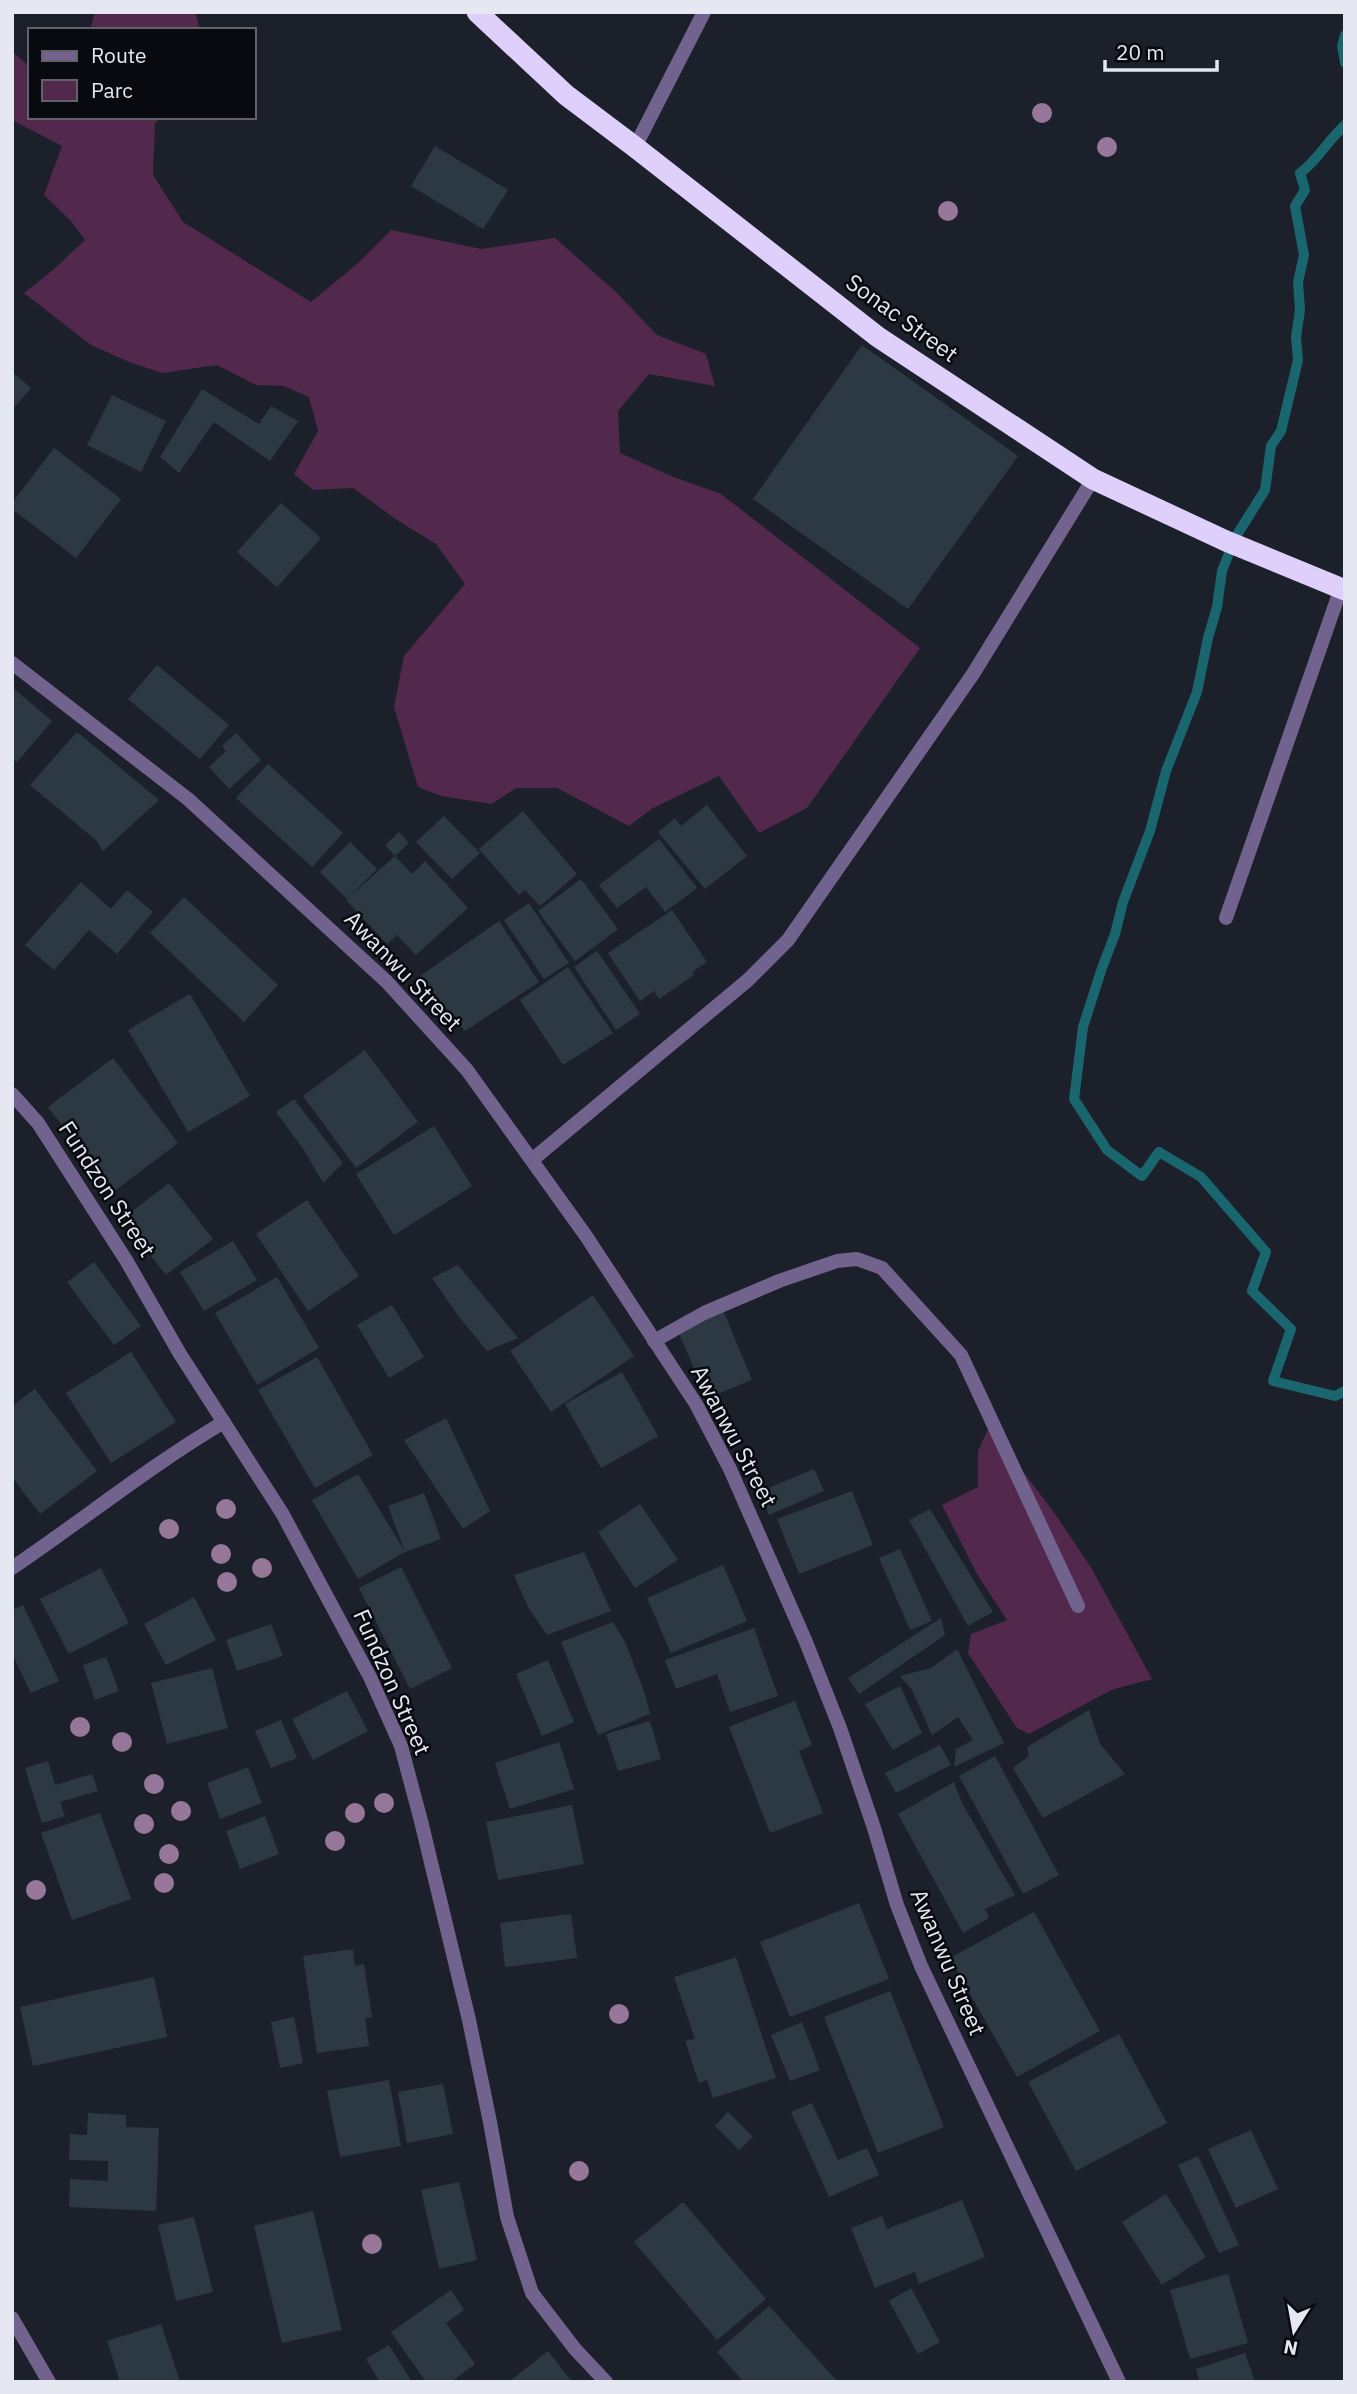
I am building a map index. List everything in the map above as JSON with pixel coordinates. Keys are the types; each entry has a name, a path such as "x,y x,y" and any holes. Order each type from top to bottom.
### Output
{"highway":[{"name":"Sonac Street","path":"477,12 566,95 878,337 1093,480 1226,541 1343,589"}],"street":[{"path":"635,147 704,12"},
{"path":"531,1160 748,980 788,940 972,674 1093,480"},
{"path":"1226,918 1343,589"},
{"name":"Awanwu Street","path":"12,663 188,799 387,982 467,1070 586,1236 696,1404 730,1469 774,1566 840,1728 897,1905 921,1966 1119,2382"},
{"name":"Fundzon Street","path":"12,1094 38,1123 72,1175 126,1260 180,1354 282,1513 370,1676 401,1746 469,2020 506,2217 532,2293 575,2349 606,2382"},
{"path":"654,1341 704,1313 779,1281 837,1261 858,1259 882,1268 961,1355 1077,1606"},
{"path":"12,1568 73,1528 188,1444 224,1422"},
{"path":"12,2318 49,2382"}],"green space":[{"path":"95,12 195,12 199,28 91,28"},
{"path":"12,51 28,65 28,119 159,119 155,123 153,175 183,222 311,302 357,264 391,230 481,249 555,238 616,292 657,335 706,354 715,386 649,374 618,411 620,453 671,476 721,494 920,648 807,808 759,833 719,776 653,808 629,826 557,788 516,788 492,804 441,796 418,787 394,707 404,656 465,584 436,544 353,488 313,490 294,474 318,431 309,397 284,386 256,385 217,365 162,373 129,362 91,345 24,293 85,240 71,221 44,195 62,146 12,120"},
{"path":"989,1427 1053,1511 1092,1569 1152,1679 1111,1690 1029,1734 1017,1728 968,1653 971,1634 1007,1620 977,1574 942,1505 978,1487 978,1451"}],"building":[{"path":"435,146 508,190 483,229 411,186"},
{"path":"862,345 1018,456 908,609 753,499"},
{"path":"12,372 31,388 12,410"},
{"path":"202,389 259,424 271,406 298,421 270,461 214,422 179,473 160,457"},
{"path":"112,395 166,421 141,472 87,445"},
{"path":"54,448 121,499 76,558 12,509 12,503"},
{"path":"281,503 321,538 277,587 237,552"},
{"path":"157,665 229,725 200,759 128,699"},
{"path":"12,687 52,721 17,762 12,759"},
{"path":"77,732 159,800 103,851 97,841 30,785"},
{"path":"236,733 261,760 229,789 209,767 226,751 222,746"},
{"path":"268,764 343,833 312,867 236,798"},
{"path":"707,805 747,856 705,889 658,832 675,818 681,826"},
{"path":"523,811 577,874 540,906 525,890 519,895 479,849"},
{"path":"444,816 480,853 452,879 416,842"},
{"path":"399,832 409,843 395,856 385,845"},
{"path":"659,839 697,888 665,912 646,887 617,908 599,885"},
{"path":"350,842 377,869 347,899 320,872"},
{"path":"395,856 412,874 425,861 468,908 416,955 397,935 387,944 346,900"},
{"path":"581,879 618,929 575,961 538,911"},
{"path":"81,882 111,909 127,890 153,912 117,954 89,930 54,970 25,945"},
{"path":"184,897 278,985 244,1022 150,933"},
{"path":"529,903 569,963 544,979 504,920"},
{"path":"672,910 707,962 692,972 694,975 659,999 654,991 640,1001 608,953"},
{"path":"499,921 539,982 465,1031 420,976"},
{"path":"597,951 640,1014 616,1030 574,967"},
{"path":"568,967 613,1033 563,1065 520,1000"},
{"path":"190,994 250,1096 188,1132 128,1030"},
{"path":"365,1050 418,1122 356,1168 303,1096"},
{"path":"113,1058 178,1143 113,1192 48,1107"},
{"path":"294,1099 343,1163 323,1183 304,1150 276,1112"},
{"path":"434,1126 472,1186 394,1235 356,1174"},
{"path":"169,1183 213,1239 166,1275 122,1219"},
{"path":"307,1200 359,1276 308,1311 256,1234"},
{"path":"233,1241 257,1280 204,1311 180,1272"},
{"path":"94,1262 141,1326 114,1345 67,1282"},
{"path":"458,1265 518,1338 487,1351 459,1317 432,1278"},
{"path":"277,1277 319,1348 257,1385 215,1313"},
{"path":"593,1295 634,1356 551,1412 510,1351"},
{"path":"392,1305 424,1357 389,1378 357,1325"},
{"path":"723,1310 752,1380 707,1398 677,1329"},
{"path":"131,1352 176,1422 111,1463 66,1393"},
{"path":"317,1357 373,1455 315,1488 258,1390"},
{"path":"622,1372 658,1436 601,1468 565,1404"},
{"path":"35,1389 97,1471 40,1514 12,1477 12,1406"},
{"path":"446,1418 490,1511 463,1529 404,1440"},
{"path":"814,1469 824,1491 769,1515 759,1492"},
{"path":"358,1474 405,1552 358,1579 312,1500"},
{"path":"852,1491 873,1545 799,1574 777,1519"},
{"path":"424,1493 441,1539 405,1552 388,1506"},
{"path":"640,1504 678,1560 635,1588 598,1532"},
{"path":"930,1509 993,1612 968,1626 909,1520"},
{"path":"900,1549 932,1621 910,1630 879,1558"},
{"path":"584,1552 611,1611 547,1635 528,1607 514,1575"},
{"path":"723,1565 747,1621 671,1653 647,1598"},
{"path":"401,1567 452,1668 410,1689 359,1588"},
{"path":"101,1568 129,1623 69,1654 40,1599"},
{"path":"194,1597 216,1640 166,1665 144,1624"},
{"path":"23,1605 59,1681 31,1693 12,1654 12,1610"},
{"path":"941,1618 945,1635 859,1694 848,1678"},
{"path":"613,1622 626,1644 650,1714 598,1735 561,1642"},
{"path":"271,1624 283,1656 237,1671 226,1640"},
{"path":"754,1628 778,1696 730,1712 717,1674 676,1689 665,1660"},
{"path":"957,1649 1004,1743 954,1767 956,1749 973,1740 958,1717 932,1735 912,1690 900,1676 931,1668"},
{"path":"106,1657 119,1691 95,1700 83,1665"},
{"path":"548,1660 574,1722 542,1736 516,1674"},
{"path":"212,1668 228,1728 167,1744 151,1683"},
{"path":"900,1686 922,1733 893,1750 865,1704"},
{"path":"347,1691 368,1731 313,1760 292,1719"},
{"path":"795,1701 812,1745 799,1751 823,1813 770,1833 729,1727"},
{"path":"1089,1710 1100,1744 1125,1774 1043,1818 1013,1768 1029,1756 1027,1747"},
{"path":"281,1720 297,1758 271,1768 255,1731"},
{"path":"650,1721 661,1759 618,1771 606,1734"},
{"path":"559,1742 574,1789 510,1809 495,1763"},
{"path":"940,1745 951,1765 896,1793 885,1773"},
{"path":"995,1756 1059,1875 1023,1894 959,1776"},
{"path":"48,1761 55,1785 92,1774 98,1791 60,1802 65,1816 42,1823 25,1768"},
{"path":"248,1767 262,1803 220,1819 207,1783"},
{"path":"954,1782 962,1803 1015,1895 985,1909 989,1918 963,1933 898,1814"},
{"path":"572,1805 584,1864 498,1880 486,1822"},
{"path":"100,1813 131,1899 72,1920 41,1833"},
{"path":"265,1816 279,1854 240,1869 226,1831"},
{"path":"859,1903 889,1979 790,2017 760,1942"},
{"path":"1034,1912 1100,2031 1017,2077 950,1958"},
{"path":"571,1914 577,1958 505,1967 500,1923"},
{"path":"353,1949 355,1966 364,1964 372,2017 365,2018 369,2046 317,2053 303,1956"},
{"path":"736,1957 776,2078 713,2098 707,2080 699,2083 685,2041 695,2039 674,1977"},
{"path":"154,1977 167,2037 33,2066 20,2007"},
{"path":"890,1991 944,2127 878,2153 824,2017"},
{"path":"294,2017 303,2063 280,2068 271,2022"},
{"path":"802,2022 820,2070 790,2081 771,2035"},
{"path":"1119,2034 1167,2123 1076,2171 1028,2082"},
{"path":"389,2080 401,2146 340,2157 327,2091"},
{"path":"443,2084 453,2134 407,2143 398,2092"},
{"path":"812,2103 838,2160 867,2148 879,2175 829,2197 791,2112"},
{"path":"728,2112 753,2137 739,2150 715,2126"},
{"path":"88,2113 126,2115 126,2127 159,2128 156,2211 69,2207 70,2179 108,2181 108,2161 69,2160 70,2134 87,2135"},
{"path":"1251,2130 1278,2189 1236,2208 1208,2149"},
{"path":"1198,2156 1239,2245 1219,2253 1178,2165"},
{"path":"459,2182 477,2260 439,2269 421,2190"},
{"path":"1166,2194 1206,2257 1162,2285 1122,2222"},
{"path":"962,2200 985,2257 919,2284 915,2272 875,2288 851,2228 882,2216 887,2229"},
{"path":"683,2202 766,2299 717,2340 634,2242"},
{"path":"313,2211 342,2330 282,2343 254,2226"},
{"path":"194,2217 213,2292 176,2301 158,2225"},
{"path":"1228,2274 1248,2343 1190,2359 1170,2290"},
{"path":"911,2288 940,2342 918,2354 889,2301"},
{"path":"451,2290 464,2310 446,2323 475,2364 451,2382 426,2382 391,2332"},
{"path":"769,2306 838,2382 744,2382 717,2352"},
{"path":"161,2324 180,2382 120,2382 107,2341"},
{"path":"389,2345 412,2382 380,2382 366,2359"},
{"path":"548,2351 572,2382 509,2382"},
{"path":"1245,2353 1255,2382 1200,2382 1196,2369"}],"waterway":[{"path":"1345,35 1342,46 1345,63"},
{"path":"1345,125 1300,173 1305,190 1295,206 1304,255 1298,282 1298,360 1281,431 1271,446 1265,490 1235,538 1222,571 1217,607 1197,692 1166,771 1150,831 1123,902 1115,934 1083,1027 1074,1099 1107,1150 1142,1176 1159,1152 1201,1177 1266,1252 1252,1291 1291,1329 1273,1381 1335,1396 1345,1391"}]}
